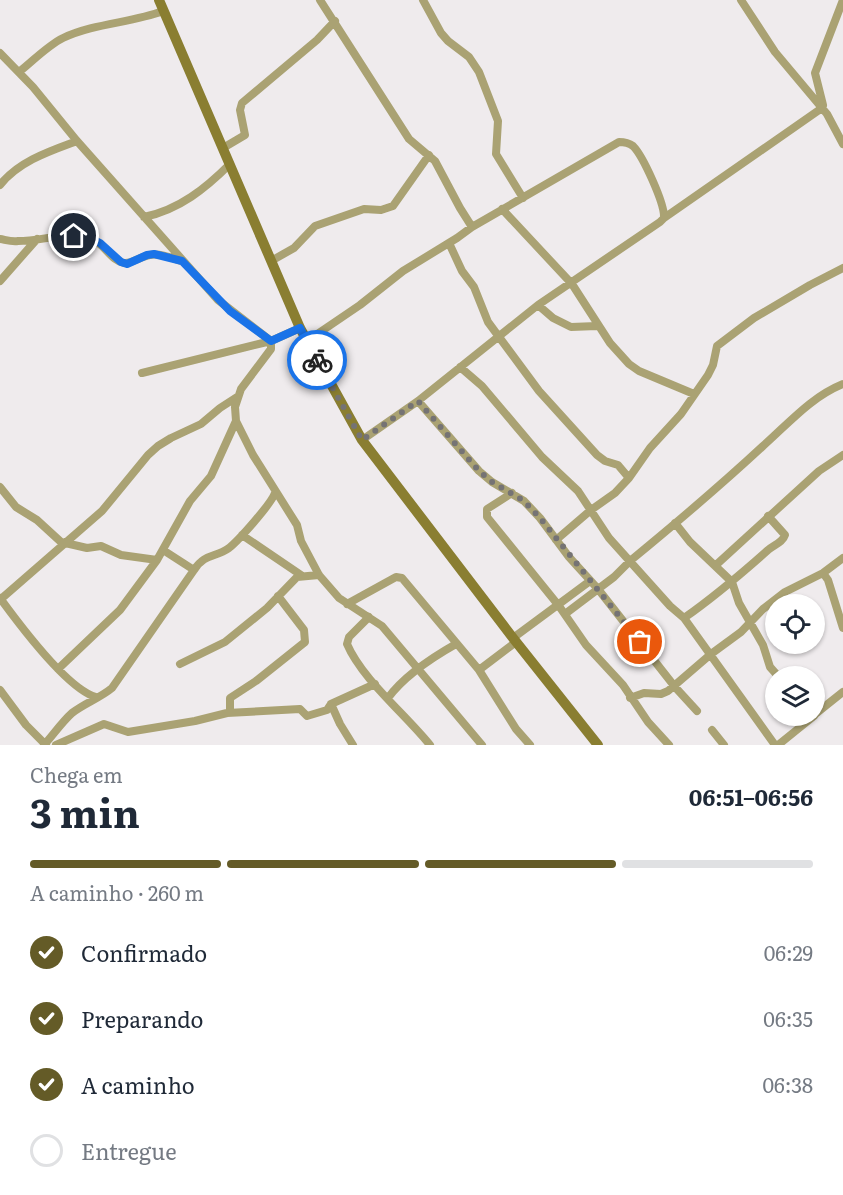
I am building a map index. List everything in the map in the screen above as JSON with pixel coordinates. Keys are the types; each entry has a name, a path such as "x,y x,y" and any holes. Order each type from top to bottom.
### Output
{"main road":[{"path":"159,0 300,328 362,440 514,640 598,745"}],"street":[{"path":"423,0 441,33 469,57 479,72 498,121 496,154 523,198"},
{"path":"741,0 775,52 824,111 843,144"},
{"path":"824,111 815,73 843,0"},
{"path":"323,2 410,139 435,160 472,227"},
{"path":"19,72 62,38 91,28 146,17 163,11"},
{"path":"223,148 245,135 240,110 242,103 317,40 335,21"},
{"path":"0,53 224,306 271,341"},
{"path":"362,440 418,401 538,305 824,111"},
{"path":"0,185 29,161 77,141"},
{"path":"307,340 360,305 403,271 472,227 619,142 628,143 642,160 663,208 664,218"},
{"path":"271,261 294,249 315,226 364,209 381,210 393,206 429,155"},
{"path":"144,217 162,213 192,197 230,164"},
{"path":"502,209 572,284 597,326 616,350 639,371 694,394"},
{"path":"0,239 18,242 54,236 90,238 100,243 114,258 127,264 154,254 182,261"},
{"path":"0,281 37,239"},
{"path":"449,243 462,271 474,287 488,322 539,391 597,455 605,461 618,465 629,478"},
{"path":"556,540 615,493 629,478 694,394 713,365 717,346 754,318 843,268"},
{"path":"538,305 554,318 571,327 597,326"},
{"path":"142,373 271,341 300,328"},
{"path":"271,341 271,349 241,388 237,397 236,421 276,493 297,525 301,541 320,575 333,592 347,604 382,626 482,745"},
{"path":"460,367 482,386 542,457 578,491 605,533 670,606 684,618 776,745 801,726"},
{"path":"565,614 619,573 764,446 798,412 822,393 843,384"},
{"path":"237,397 201,424 158,446 102,511 0,599 58,669 89,695 102,697 112,688 199,562 206,556 230,547 269,506 276,493"},
{"path":"418,401 479,471 492,482 524,501 697,711"},
{"path":"58,669 120,610 158,560 190,501 211,476 236,421"},
{"path":"716,565 819,471 843,455"},
{"path":"0,487 16,507 37,520 61,542 87,548 101,546 121,555 158,560"},
{"path":"512,493 487,509 487,517 559,606 586,645 623,685 648,722 669,745"},
{"path":"684,618 786,537 768,516"},
{"path":"675,523 690,542 732,582 739,603 763,645 770,666"},
{"path":"242,534 301,575"},
{"path":"163,550 194,570"},
{"path":"630,698 644,693 661,694 675,687 785,592 823,573 843,558"},
{"path":"823,573 828,580 843,628"},
{"path":"180,664 225,642 267,608 301,575 320,575"},
{"path":"347,604 399,576 479,670 516,729 530,745"},
{"path":"479,670 590,581"},
{"path":"230,712 230,698 264,675 305,642 304,630 278,596"},
{"path":"369,617 349,637 347,644 375,684 430,745"},
{"path":"388,698 424,662 456,644"},
{"path":"56,745 104,724 128,732 195,721 230,712 300,709 307,716 327,710 331,704 375,684"},
{"path":"0,690 26,725 45,745 72,714 96,697"},
{"path":"825,706 843,692"},
{"path":"331,704 352,745"},
{"path":"712,730 724,745"}],"way so far":[{"path":"317,360 362,440 418,401 479,471 492,482 524,501 540,518 569,557 640,642"}],"route":[{"path":"74,236 90,238 100,243 114,258 127,264 154,254 182,261 230,311 271,341 300,328 317,360"}]}
